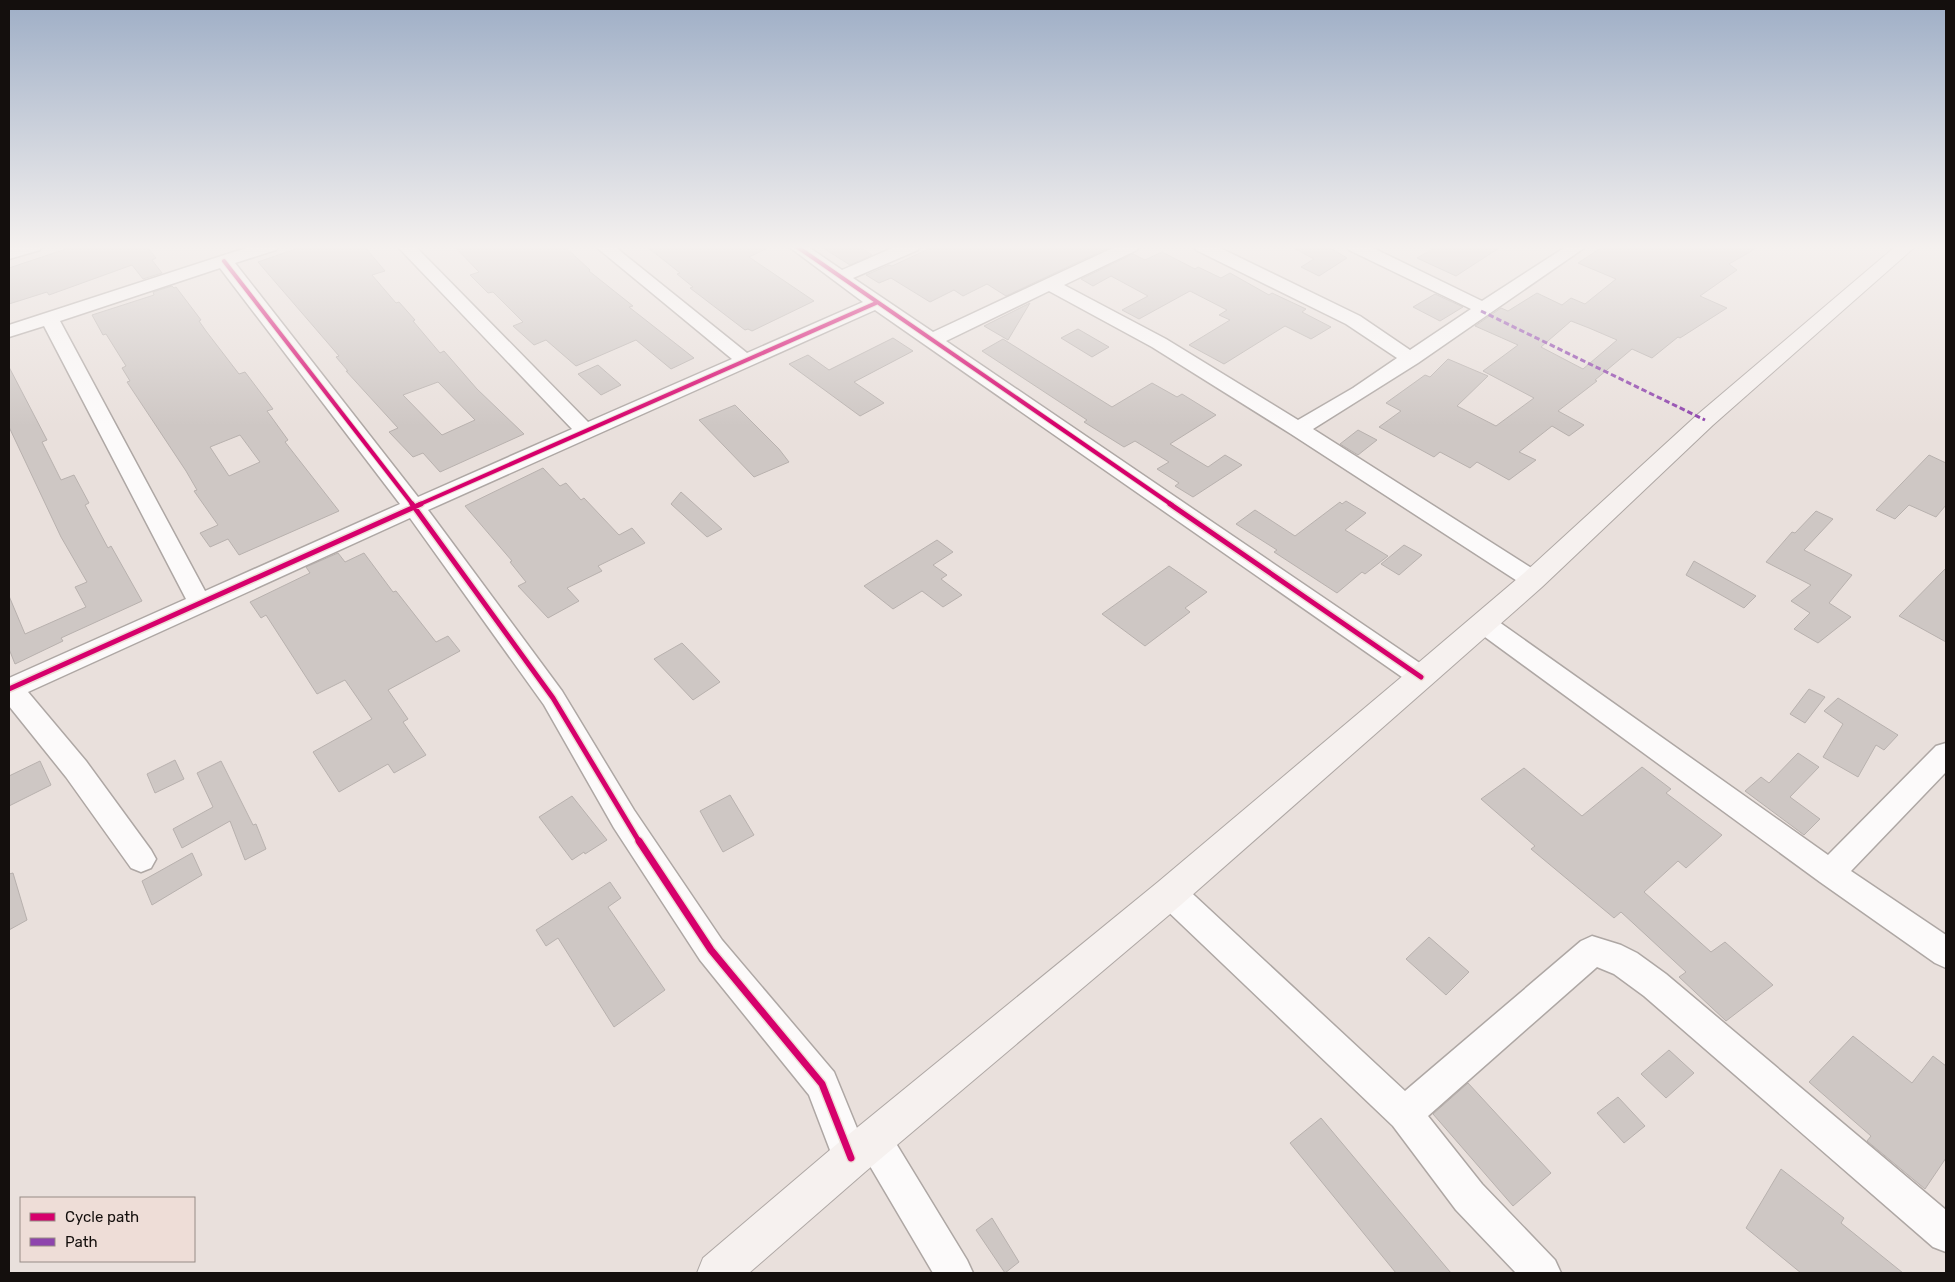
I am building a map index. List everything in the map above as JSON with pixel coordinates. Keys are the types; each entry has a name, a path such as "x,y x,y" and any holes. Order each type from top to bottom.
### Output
{"main road":[{"path":"718,1273 863,1148 1170,893 1421,678 1533,580 1705,420 1838,306"}],"street":[{"path":"9,331 86,306"},
{"path":"259,306 414,507 553,698 624,819 710,950 822,1084 863,1148 954,1273"},
{"path":"463,306 586,432"},
{"path":"677,306 746,361"},
{"path":"141,859 76,769 9,689 414,507 872,306"},
{"path":"879,306 932,340 1421,678"},
{"path":"932,340 1006,306"},
{"path":"1090,306 1159,343 1298,428 1533,580"},
{"path":"1324,306 1353,320 1411,358"},
{"path":"1479,306 1483,308"},
{"path":"1298,428 1360,392 1486,306"},
{"path":"49,318 200,604"},
{"path":"1483,624 1830,873 1946,953"},
{"path":"1830,873 1945,758"},
{"path":"1170,893 1405,1114 1469,1197 1542,1273"},
{"path":"1405,1114 1592,951 1607,953 1625,962 1655,985 1946,1234"}],"building":[{"path":"120,306 190,306 201,320 199,321 206,331 239,374 245,372 273,409 267,411 288,440 285,442 339,511 239,555 228,539 210,547 200,533 218,525 194,491 197,490 186,471 127,382 130,381 122,368 126,366 106,334 103,335 92,315","holes":["240,435 260,462 229,476 210,447"]},
{"path":"296,306 402,306 440,353 444,351 477,389 524,434 440,472 423,453 413,457 389,432 398,428 346,371 348,371 336,357 339,356","holes":["438,382 475,420 442,435 403,395"]},
{"path":"507,306 633,306 629,307 694,358 671,369 636,340 576,366 546,340 534,345 513,326 523,322"},
{"path":"713,306 804,306 752,331 745,330"},
{"path":"1024,306 1028,306 1008,340 984,326"},
{"path":"1130,306 1163,306 1139,319 1122,310"},
{"path":"1219,306 1299,306 1306,309 1302,312 1331,327 1311,339 1285,326 1224,364 1189,345 1230,320 1219,315 1227,310"},
{"path":"1460,306 1463,307 1440,321 1413,307"},
{"path":"1516,306 1722,306 1727,308 1680,338 1678,337 1652,358 1632,349 1595,380 1597,381 1558,411 1584,425 1569,436 1552,426 1519,452 1536,460 1509,480 1477,462 1470,468 1440,452 1434,457 1379,427 1401,411 1386,403 1425,375 1430,377 1448,359 1488,376 1457,406 1496,426 1534,398 1483,371 1518,345 1475,326 1501,308 1508,311","holes":["1571,321 1617,340 1583,369 1541,347"]},
{"path":"1078,329 1109,347 1092,357 1061,338"},
{"path":"893,338 913,351 854,382 884,403 860,416 789,364 808,355 829,370"},
{"path":"1003,339 1112,407 1152,383 1177,397 1182,394 1216,415 1170,444 1208,467 1225,455 1242,465 1193,497 1175,486 1179,483 1157,469 1169,462 1135,441 1124,447 1084,422 1087,420 982,351"},
{"path":"598,365 621,385 601,395 578,374"},
{"path":"9,367 47,440 42,442 61,480 74,475 89,503 85,505 108,548 111,546 142,601 61,638 63,641 15,664 9,649 9,596 25,634 86,607 75,587 87,582 61,537 9,427"},
{"path":"735,405 779,449 789,462 754,477 699,420"},
{"path":"1358,430 1377,440 1358,455 1340,444"},
{"path":"1929,455 1946,463 1946,505 1936,517 1909,505 1895,519 1876,510"},
{"path":"543,468 560,486 566,483 581,500 584,498 619,535 632,528 645,543 598,566 602,571 567,588 579,601 548,618 518,586 526,582 510,562 512,561 465,506"},
{"path":"681,492 722,529 707,537 671,504"},
{"path":"1346,501 1366,513 1345,530 1388,556 1365,574 1362,572 1337,593 1274,552 1277,550 1236,524 1255,510 1295,536 1340,502 1342,504"},
{"path":"1816,511 1833,519 1804,550 1852,575 1829,603 1851,617 1818,643 1794,629 1810,613 1791,601 1811,585 1766,562 1792,532 1795,533"},
{"path":"937,540 953,552 933,565 947,575 941,579 962,595 943,607 922,591 893,609 864,586"},
{"path":"1404,545 1422,555 1399,575 1381,564"},
{"path":"338,553 345,562 364,553 393,592 396,591 436,642 448,636 460,651 388,690 408,719 403,722 426,755 394,773 388,764 339,792 313,752 372,719 345,680 317,694 266,615 261,618 250,602 310,573 306,567"},
{"path":"1694,561 1756,596 1744,608 1686,575"},
{"path":"1169,566 1207,592 1185,608 1190,612 1145,646 1102,614"},
{"path":"1946,568 1946,642 1899,616"},
{"path":"682,643 720,682 693,700 654,659"},
{"path":"1809,689 1825,697 1805,723 1790,714"},
{"path":"1838,698 1898,735 1884,750 1876,745 1858,777 1823,757 1843,724 1824,711"},
{"path":"1798,753 1819,767 1790,797 1820,819 1804,835 1745,791 1761,777 1769,783"},
{"path":"175,760 184,779 155,793 147,774"},
{"path":"40,761 51,785 9,806 9,776"},
{"path":"221,761 253,825 256,824 266,849 245,860 230,821 182,848 173,829 213,807 197,773"},
{"path":"1642,767 1671,789 1666,793 1722,835 1686,868 1678,861 1644,892 1711,952 1725,942 1773,985 1726,1021 1679,977 1686,972 1621,912 1614,918 1531,849 1535,846 1481,799 1524,768 1582,816"},
{"path":"730,795 754,835 723,852 700,811"},
{"path":"572,796 607,840 572,860 539,817"},
{"path":"192,853 202,875 152,905 142,881"},
{"path":"13,873 27,920 9,930 9,874"},
{"path":"610,882 621,898 608,907 665,990 614,1027 558,938 546,946 536,930"},
{"path":"1429,937 1469,972 1446,995 1406,959"},
{"path":"1853,1036 1912,1083 1933,1056 1946,1066 1946,1158 1925,1189 1867,1141 1871,1136 1809,1082"},
{"path":"1669,1050 1694,1073 1666,1098 1641,1074"},
{"path":"1468,1083 1551,1173 1513,1206 1433,1114"},
{"path":"1618,1097 1645,1126 1624,1143 1597,1113"},
{"path":"1321,1118 1451,1273 1396,1273 1290,1143"},
{"path":"1781,1169 1844,1218 1841,1223 1903,1273 1801,1273 1746,1228"},
{"path":"992,1218 1019,1262 1005,1273 976,1230"}],"marked path":[{"path":"1481,311 1705,420"}],"cycle path":[{"path":"259,306 414,507 553,698 624,819 711,950 822,1084 851,1158"},
{"path":"9,689 414,507 870,306"},
{"path":"880,306 1421,677"}]}
